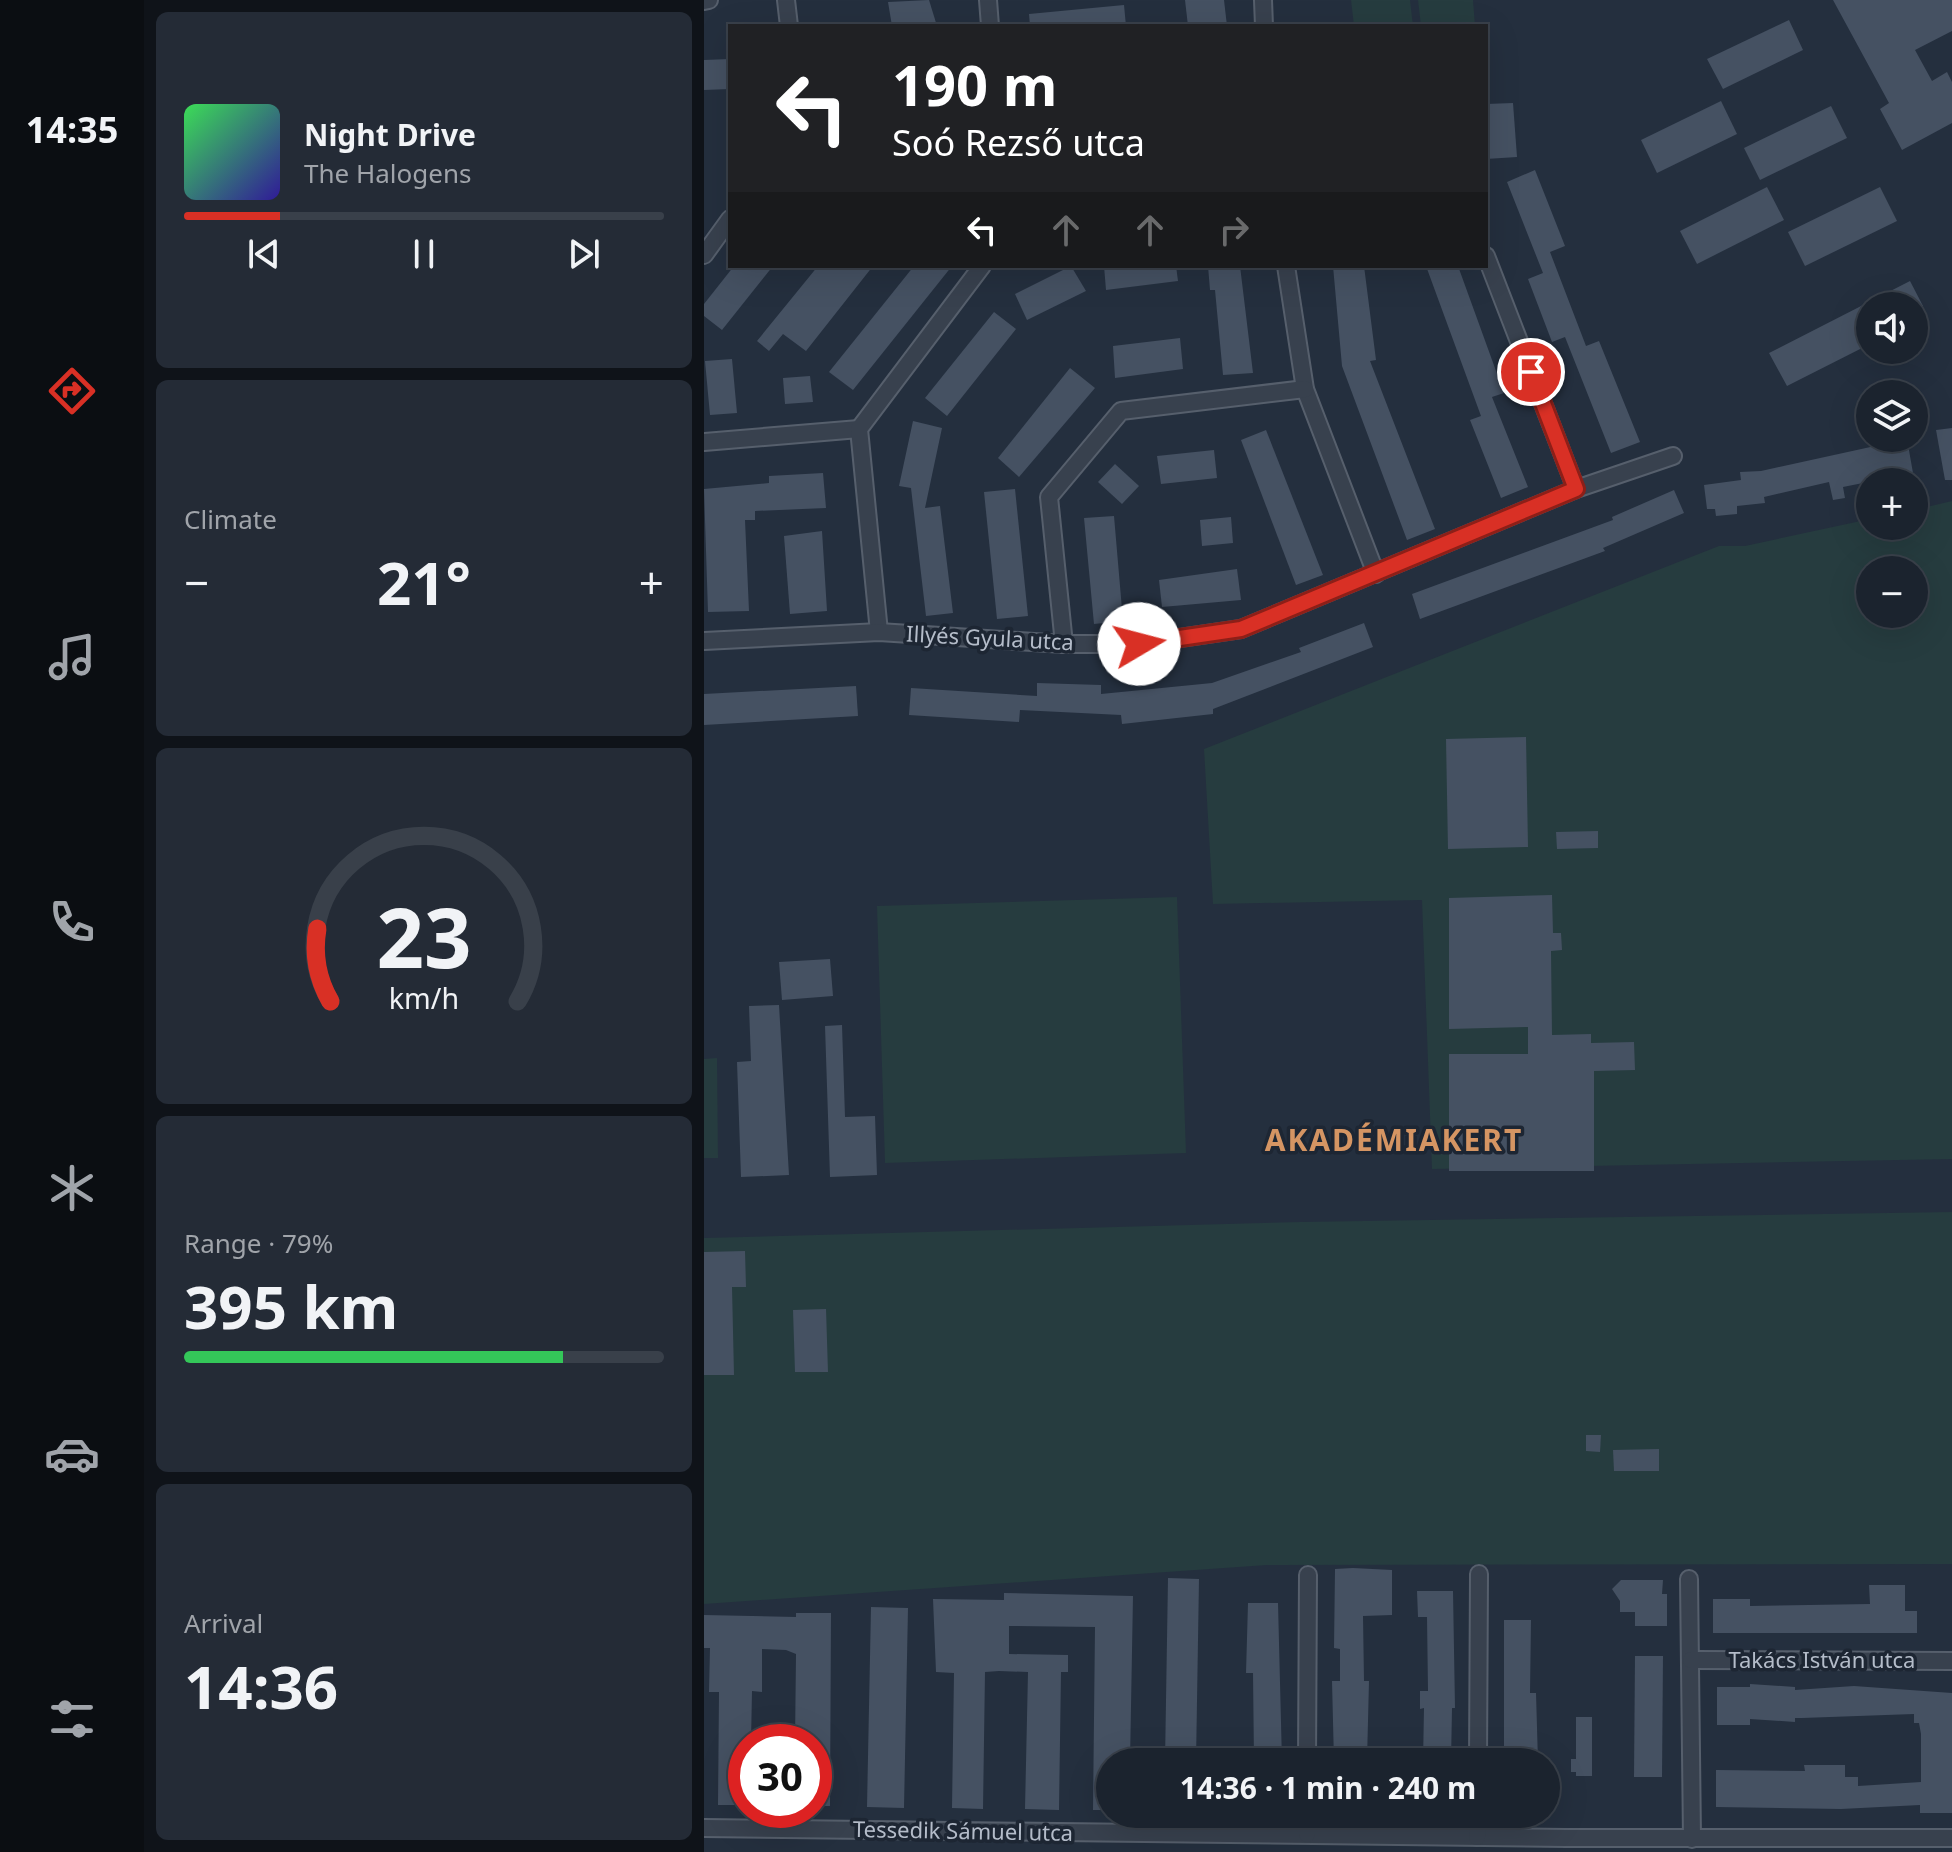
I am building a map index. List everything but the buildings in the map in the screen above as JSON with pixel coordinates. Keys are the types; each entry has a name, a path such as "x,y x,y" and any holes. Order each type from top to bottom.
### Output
{"street":[{"path":"786,0 789,24"},
{"path":"988,0 990,24"},
{"path":"1263,0 1264,24"},
{"path":"704,255 728,222"},
{"path":"1488,261 1576,489"},
{"path":"879,632 859,429 980,268"},
{"path":"1286,268 1305,389 1376,574"},
{"path":"1064,644 1049,497 1121,411 1305,389"},
{"path":"704,442 859,429"},
{"name":"Illyés Gyula utca","path":"704,641 879,632 1064,644 1139,644 1241,629 1576,489 1673,456"},
{"path":"1478,1748 1479,1574"},
{"path":"1307,1748 1308,1575"},
{"path":"1689,1579 1692,1839"},
{"name":"Takács István utca","path":"1691,1660 1952,1661"},
{"name":"Tessedik Sámuel utca","path":"704,1828 1692,1839 1797,1845 1952,1838"},
{"path":"1307,1828 1307,1834"},
{"path":"1477,1828 1477,1837"}],"green space":[{"path":"1351,0 1410,0 1413,24 1354,24"},
{"path":"1418,0 1473,0 1475,24 1421,24"},
{"path":"1952,501 1952,1159 1432,1169 1422,900 1213,904 1204,749 1719,546 1745,546 1856,522 1856,540 1928,540 1928,507"},
{"path":"1177,897 1186,1153 885,1163 877,906"},
{"path":"717,1058 718,1158 704,1158 704,1059"},
{"path":"1952,1212 1952,1564 1267,1565 704,1604 704,1238 1301,1222"}],"district":[{"name":"AKADÉMIAKERT","path":"1394,1141"}],"route":[{"path":"1139,644 1241,629 1576,489 1531,372"}]}
